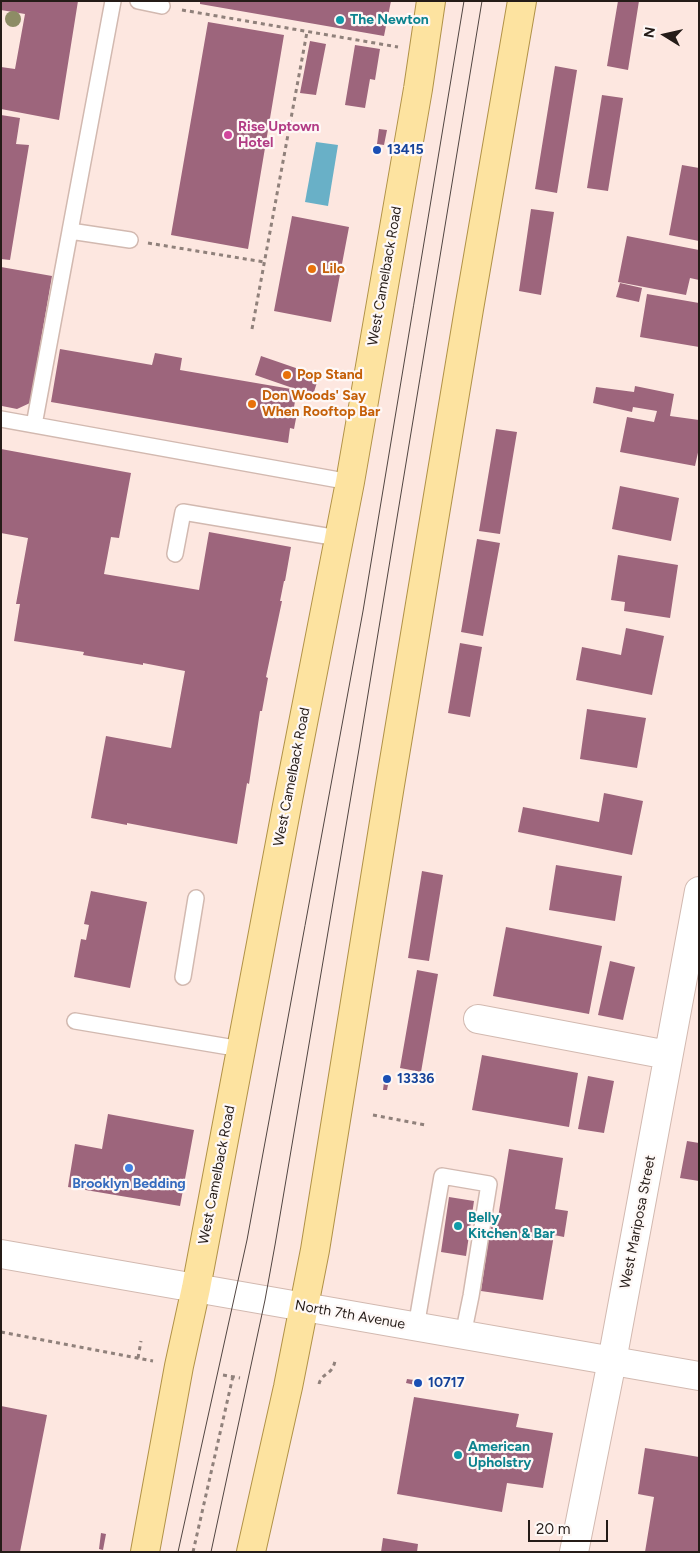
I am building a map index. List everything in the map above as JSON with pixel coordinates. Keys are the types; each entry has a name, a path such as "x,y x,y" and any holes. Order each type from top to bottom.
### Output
{"main road":[{"name":"West Camelback Road","path":"145,1552 179,1366 196,1288 350,482 431,1"},
{"path":"251,1552 315,1250 390,785 522,1"}],"street":[{"name":"West Mariposa Street","path":"574,1552 612,1361 699,891"},
{"path":"478,1019 668,1055"},
{"name":"North 7th Avenue","path":"1,1254 699,1376"}],"lane":[{"path":"34,425 112,1"},
{"path":"138,1 162,6"},
{"path":"70,231 130,240"},
{"path":"1,419 350,482"},
{"path":"175,554 183,512 338,538"},
{"path":"183,977 196,898"},
{"path":"75,1021 241,1049"},
{"path":"416,1327 442,1176 489,1184 463,1335"}],"path":[{"path":"162,6 423,51"},
{"path":"252,329 307,32"},
{"path":"130,240 264,262"},
{"path":"373,1115 425,1125"},
{"path":"1,1332 156,1362"},
{"path":"138,1358 141,1341"},
{"path":"318,1386 320,1379 334,1369 335,1361"},
{"path":"223,1375 240,1378"},
{"path":"193,1552 233,1376"}],"water":[{"path":"316,142 338,145 328,206 305,202"}],"building":[{"path":"1,1 78,1 59,120 1,109 1,67 15,69 25,14 1,10"},
{"name":"The Newton","path":"200,1 391,1 384,36 200,4"},
{"path":"618,1 639,1 628,70 607,66"},
{"name":"Rise Uptown Hotel","path":"208,22 284,35 248,249 171,235"},
{"path":"310,41 326,44 316,95 300,93"},
{"path":"355,45 380,49 375,80 370,79 365,108 345,105"},
{"path":"555,66 577,70 557,193 535,189"},
{"path":"602,95 623,98 608,191 587,188"},
{"path":"1,115 20,118 16,144 29,145 10,260 1,259"},
{"path":"379,129 387,130 384,145 377,144"},
{"path":"682,165 699,168 699,241 669,235"},
{"path":"531,209 554,212 541,295 519,291"},
{"name":"Lilo","path":"292,216 349,227 331,322 274,311"},
{"path":"627,236 699,250 699,280 690,278 686,295 618,282"},
{"path":"1,267 52,276 30,403 17,409 2,406"},
{"path":"620,283 642,288 639,302 616,297"},
{"path":"647,294 699,303 699,347 640,337"},
{"path":"60,349 152,365 155,353 182,358 180,370 297,390 294,407 298,408 294,429 290,428 288,443 51,402"},
{"name":"Pop Stand","path":"261,356 319,376 313,395 255,375"},
{"path":"635,386 674,394 670,416 699,420 699,448 695,466 620,452 627,417 654,422 657,411 633,407 632,412 593,403 596,387 634,392"},
{"path":"496,429 517,432 500,534 479,531"},
{"path":"1,449 131,473 119,538 111,537 104,574 199,590 209,532 291,547 237,844 91,818 106,736 171,748 185,671 83,655 84,652 14,641 20,604 16,604 28,538 1,533"},
{"path":"620,486 679,498 671,541 612,529"},
{"path":"477,539 500,543 483,636 461,632"},
{"path":"618,555 678,565 670,618 624,611 625,602 611,600"},
{"path":"626,628 664,636 652,695 576,680 582,647 621,655"},
{"path":"460,643 482,647 470,717 448,713"},
{"path":"587,709 646,718 637,768 580,759"},
{"path":"604,793 643,801 632,855 518,832 523,807 599,822"},
{"path":"556,865 622,876 615,921 549,910"},
{"path":"422,871 443,875 429,961 408,958"},
{"path":"91,891 147,902 130,988 74,977 81,939 86,940 89,925 84,924"},
{"path":"506,927 602,946 589,1014 493,996"},
{"path":"610,961 635,967 623,1020 598,1015"},
{"path":"417,970 438,974 421,1072 400,1068"},
{"path":"482,1055 578,1073 569,1127 472,1110"},
{"path":"385,1074 390,1075 387,1090 383,1090"},
{"path":"588,1076 614,1081 604,1133 578,1129"},
{"name":"Brooklyn Bedding","path":"108,1114 194,1130 180,1206 68,1187 75,1144 102,1149"},
{"path":"687,1141 699,1143 699,1181 680,1178"},
{"path":"509,1149 563,1158 555,1209 568,1211 564,1237 554,1235 543,1300 481,1291 491,1223 497,1224"},
{"name":"Belly Kitchen & Bar","path":"449,1197 474,1201 466,1256 441,1252"},
{"path":"407,1379 421,1381 420,1386 406,1383"},
{"name":"American Upholstry","path":"414,1397 519,1414 516,1427 553,1433 543,1488 507,1483 502,1512 397,1494"},
{"path":"1,1406 47,1415 20,1552 1,1552"},
{"path":"645,1448 699,1457 699,1552 645,1552 654,1497 638,1494"},
{"path":"101,1533 106,1534 103,1550 99,1549"},
{"path":"383,1538 418,1544 417,1552 381,1552"}],"tram line":[{"path":"178,1552 247,1240 363,611 464,1"},
{"path":"211,1552 275,1245 482,1"}],"place":[{"name":"The Newton","path":"340,20"},
{"name":"Rise Uptown Hotel","path":"228,135"},
{"name":"13415","path":"377,150"},
{"name":"Lilo","path":"312,269"},
{"name":"Pop Stand","path":"287,375"},
{"name":"Don Woods' Say When Rooftop Bar","path":"252,404"},
{"name":"13336","path":"387,1079"},
{"name":"Brooklyn Bedding","path":"129,1168"},
{"name":"Belly Kitchen & Bar","path":"458,1226"},
{"name":"10717","path":"418,1383"},
{"name":"American Upholstry","path":"458,1455"}]}
